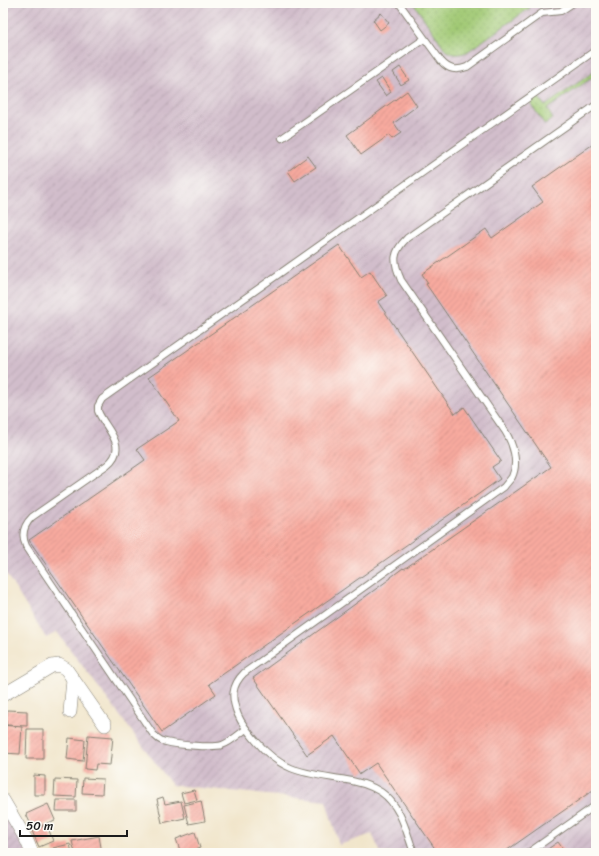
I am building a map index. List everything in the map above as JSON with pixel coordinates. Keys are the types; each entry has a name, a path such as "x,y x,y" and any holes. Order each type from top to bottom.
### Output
{"street":[{"path":"3,695 55,665 63,666 105,725"},
{"path":"70,712 73,679"},
{"path":"3,800 27,841 32,853"}],"lane":[{"path":"399,3 424,39 447,67 453,69 467,67 542,13 560,11 573,3"},
{"path":"282,138 424,39"},
{"path":"246,729 225,744 211,747 165,742 158,739 153,734 26,546 22,537 25,526 32,517 107,466 113,459 116,449 116,442 98,411 98,406 102,400 596,50"},
{"path":"414,853 396,808 381,792 357,781 306,773 280,764 263,750 246,729 236,709 233,691 235,685 244,673 504,487 512,477 515,464 514,454 508,436 401,280 396,268 395,256 399,247 407,238 596,104"},
{"path":"528,853 596,805"}],"shaded area":[{"path":"3,3 596,3 596,853 381,853 372,834 339,845 326,801 172,785 57,632 46,638 3,569"},
{"path":"3,810 28,853 3,853"}],"green space":[{"path":"413,3 527,3 530,8 467,52 455,54 450,53 445,49"},
{"path":"596,70 596,75 547,109 553,119 545,125 529,101 537,95 545,106"}],"building":[{"path":"381,13 389,23 380,30 373,20"},
{"path":"400,67 409,80 401,85 393,72"},
{"path":"382,78 391,92 386,96 376,82"},
{"path":"407,91 417,106 394,123 401,133 392,139 389,135 361,155 347,135"},
{"path":"596,142 596,788 503,853 438,853 376,763 360,774 334,736 307,755 253,678 403,568 404,569 551,467 426,284 428,283 422,274 486,229 492,238 543,202 532,187"},
{"path":"308,156 316,167 295,181 288,171"},
{"path":"339,245 361,277 370,271 387,296 378,302 455,414 464,407 501,461 492,467 500,479 209,684 216,694 162,732 29,540 145,460 137,449 179,421 149,377"},
{"path":"7,710 27,711 27,726 6,725"},
{"path":"3,725 22,727 20,754 3,753"},
{"path":"27,729 43,729 43,759 26,759"},
{"path":"88,735 113,737 110,765 96,764 95,770 85,769"},
{"path":"69,738 85,740 83,761 67,759"},
{"path":"34,775 45,776 45,795 34,795"},
{"path":"83,778 103,779 102,794 82,793"},
{"path":"55,779 77,780 76,797 54,796"},
{"path":"194,790 197,800 184,803 181,793"},
{"path":"163,797 165,804 181,801 185,818 162,823 157,799"},
{"path":"57,800 76,800 76,811 56,811"},
{"path":"201,801 205,821 189,824 184,805"},
{"path":"48,804 55,820 33,829 26,814"},
{"path":"47,825 53,841 39,847 32,831"},
{"path":"195,832 200,848 186,853 181,853 176,839"},
{"path":"99,836 102,853 75,853 72,841"},
{"path":"558,842 566,853 542,853"},
{"path":"70,844 72,853 54,853 53,848"}]}
